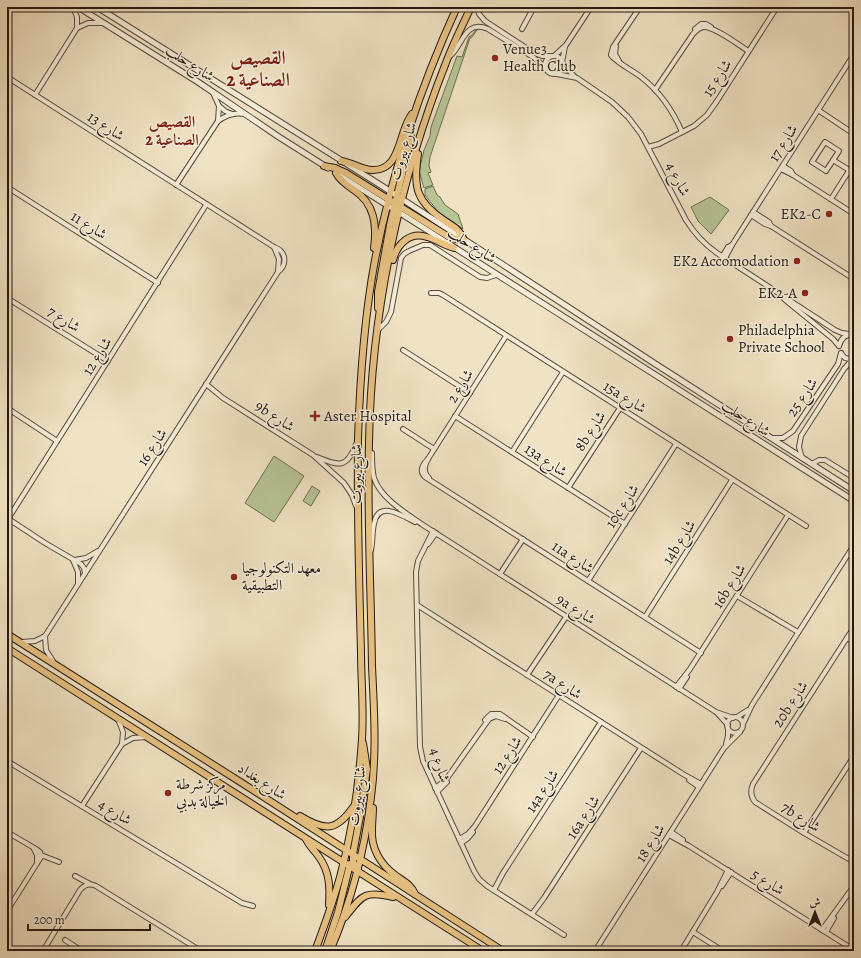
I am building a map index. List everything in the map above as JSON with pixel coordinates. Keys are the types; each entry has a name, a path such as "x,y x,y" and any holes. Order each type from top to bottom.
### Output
{"main road":[{"name":"شارع بيروت","path":"395,202 414,111 430,68 457,7"},
{"name":"شارع بيروت","path":"315,951 328,915 346,850 355,805 362,737 358,438 365,334 375,260 447,59 471,7"},
{"path":"341,161 366,169 378,169 386,166 395,156 406,122 414,111"},
{"path":"324,166 341,170 395,202 449,237 456,240 464,240 455,227 428,209 418,192 415,175 419,152 419,139"},
{"path":"336,173 342,181 362,196 372,211 376,229 374,249 375,260"},
{"path":"380,314 378,292 395,202"},
{"path":"380,314 386,299 395,253 403,241 413,236 422,236 454,248"},
{"name":"شارع بيروت","path":"330,951 342,920 357,871 371,798 374,742 369,445 371,387 380,314"},
{"name":"شارع بغداد","path":"7,634 503,951"},
{"name":"شارع بغداد","path":"7,648 398,898 484,951"},
{"path":"357,871 353,863 353,854 367,769 362,737"},
{"path":"242,783 262,792 312,823 320,826 337,824 346,817 355,805"},
{"path":"371,798 373,809 371,832 376,852 384,865 409,885 416,895"},
{"path":"305,838 322,862 327,872 330,887 328,915"},
{"path":"325,951 338,912 350,867 350,858 346,850"},
{"path":"342,920 357,902 366,895 379,893 398,898"}],"street":[{"path":"35,95 77,28 77,17 74,7"},
{"name":"شارع حلب","path":"78,7 198,82 324,166 395,202"},
{"name":"شارع حلب","path":"97,7 341,161 454,248 591,333 854,501"},
{"path":"477,7 479,14 485,21 534,53 542,56 553,56 559,58 562,63"},
{"path":"522,29 534,7"},
{"path":"545,67 545,62 566,45 591,7"},
{"path":"640,7 618,40 614,52 616,58 641,76 655,90 674,115 682,132"},
{"name":"شارع 15","path":"648,149 699,122 711,110 778,7"},
{"path":"77,28 88,23 106,24"},
{"path":"655,90 696,27 701,24 706,24 748,51"},
{"path":"447,59 456,50 466,33 472,28 480,26 488,29 534,57 545,67 548,73 557,74 562,69 566,45"},
{"name":"شارع 17","path":"723,257 854,54"},
{"name":"شارع 4","path":"562,63 576,78 624,112 637,128 690,227 706,244 723,257 838,332 852,333"},
{"name":"شارع 4","path":"557,74 565,74 576,78"},
{"name":"شارع 13","path":"7,77 206,205 279,249"},
{"path":"198,82 215,90 218,88 218,84"},
{"path":"213,93 219,106 232,114"},
{"path":"218,121 219,106"},
{"path":"818,110 854,134"},
{"path":"176,185 218,121 232,114 245,114"},
{"path":"825,142 839,151 833,160 826,171 812,162 825,142"},
{"path":"833,160 854,174"},
{"path":"831,199 854,163"},
{"path":"782,167 854,214"},
{"name":"شارع 11","path":"7,187 158,283"},
{"name":"شارع 12","path":"7,518 158,283 206,205"},
{"path":"752,213 765,224 771,226 854,279"},
{"name":"شارع حلب","path":"464,240 854,491"},
{"path":"378,330 386,322 391,312 400,260 406,252 423,245 430,246 480,277 487,278 496,275"},
{"path":"274,247 278,255 278,272"},
{"name":"شارع 16","path":"46,636 278,272 284,266 285,262 283,253 279,249"},
{"name":"شارع 4","path":"766,285 840,346"},
{"name":"15a شارع","path":"431,294 439,293 443,295 806,526"},
{"name":"شارع 7","path":"7,298 108,361"},
{"path":"852,333 843,337 840,346 841,353 845,358 853,360"},
{"name":"شارع 2","path":"434,449 506,336"},
{"path":"403,350 470,393"},
{"name":"شارع 25","path":"770,438 783,438 793,431 838,364 841,353"},
{"name":"شارع 25","path":"802,458 799,448 801,436 844,369 853,360"},
{"path":"512,452 563,372"},
{"name":"9b شارع","path":"205,386 313,455 331,463 342,463 351,456 358,438"},
{"path":"7,408 57,441"},
{"name":"8b شارع","path":"568,488 620,408"},
{"name":"13a شارع","path":"455,416 624,524"},
{"path":"402,429 434,449"},
{"name":"10c شارع","path":"588,581 676,444"},
{"name":"9a شارع","path":"369,445 372,453 373,474 378,486 397,506 423,525 716,712 735,718"},
{"name":"11a شارع","path":"434,449 425,466 427,476 432,481 701,652"},
{"name":"9b شارع","path":"313,455 344,483 352,495 358,510"},
{"path":"812,464 819,460 825,460 854,478"},
{"name":"14b شارع","path":"645,617 732,480"},
{"name":"9a شارع","path":"370,554 373,541 374,521 380,513 387,510 394,511 423,525"},
{"name":"16b شارع","path":"678,688 788,515"},
{"path":"7,518 83,566 85,573"},
{"name":"شارع 4","path":"434,532 418,561 416,569 421,752 423,761 476,875 483,883 564,935"},
{"path":"500,574 523,539"},
{"path":"752,705 746,712 729,720 728,726 733,732 740,732 743,728 743,724 752,705 854,545"},
{"path":"73,559 86,558 101,549"},
{"path":"73,559 78,572 77,587"},
{"path":"737,596 779,621 797,634"},
{"name":"7a شارع","path":"417,605 700,786"},
{"path":"418,614 423,612 430,613"},
{"path":"527,675 565,616"},
{"name":"20b شارع","path":"751,794 753,784 854,627"},
{"path":"19,642 35,641 46,636"},
{"path":"46,636 46,650 55,665"},
{"path":"847,638 854,642"},
{"name":"شارع 12","path":"460,841 475,826 559,695"},
{"name":"9a شارع","path":"716,712 728,726"},
{"path":"436,790 449,776 484,724 487,717 491,714 500,714 505,719 533,737"},
{"path":"118,718 122,732 122,744"},
{"path":"735,718 741,720 743,724"},
{"name":"14a شارع","path":"492,889 601,722"},
{"name":"شارع 18","path":"724,748 728,736 728,726"},
{"name":"شارع 18","path":"595,951 724,748 740,732"},
{"path":"82,806 122,744 133,738 148,737"},
{"name":"16a شارع","path":"533,915 641,748"},
{"path":"804,833 854,756"},
{"name":"شارع 4","path":"7,761 242,903 253,906"},
{"name":"7b شارع","path":"751,794 755,802 843,857 854,862"},
{"path":"7,832 38,850 41,855 59,862"},
{"name":"شارع 5","path":"670,833 854,950"},
{"path":"31,846 37,854 37,865"},
{"path":"7,911 8,905 37,865 41,855"},
{"name":"7b شارع","path":"843,857 854,866"},
{"path":"681,951 730,871"},
{"path":"75,876 94,885 201,951"},
{"path":"43,951 84,886 90,884"},
{"path":"77,896 88,887 94,886 100,889"},
{"path":"824,931 854,886"},
{"path":"693,932 723,951"},
{"path":"65,940 82,951"}],"green space":[{"path":"476,30 470,38 430,157 429,166 431,172 428,173 433,185 424,188 419,171 424,150 430,136 431,127 457,56 462,57 469,37"},
{"path":"433,186 437,195 445,205 458,214 463,229 440,214 425,195 425,189"},
{"path":"710,197 729,210 711,234 698,221 691,207"},
{"path":"274,456 304,476 274,522 245,503"},
{"path":"312,486 320,491 311,506 303,501"}],"place":[{"name":"Venue3 Health Club","path":"495,58"},
{"name":"EK2-C","path":"829,214"},
{"name":"EK2 Accomodation","path":"797,261"},
{"name":"EK2-A","path":"805,293"},
{"name":"Philadelphia Private School","path":"730,339"},
{"name":"Aster Hospital","path":"315,416"},
{"name":"معهد التكنولوجيا التطبيقية","path":"234,577"},
{"name":"مركز شرطة الخيالة بدبي","path":"168,793"}],"district":[{"name":"القصيص الصناعية 2","path":"258,69"},
{"name":"القصيص الصناعية 2","path":"172,131"}]}
